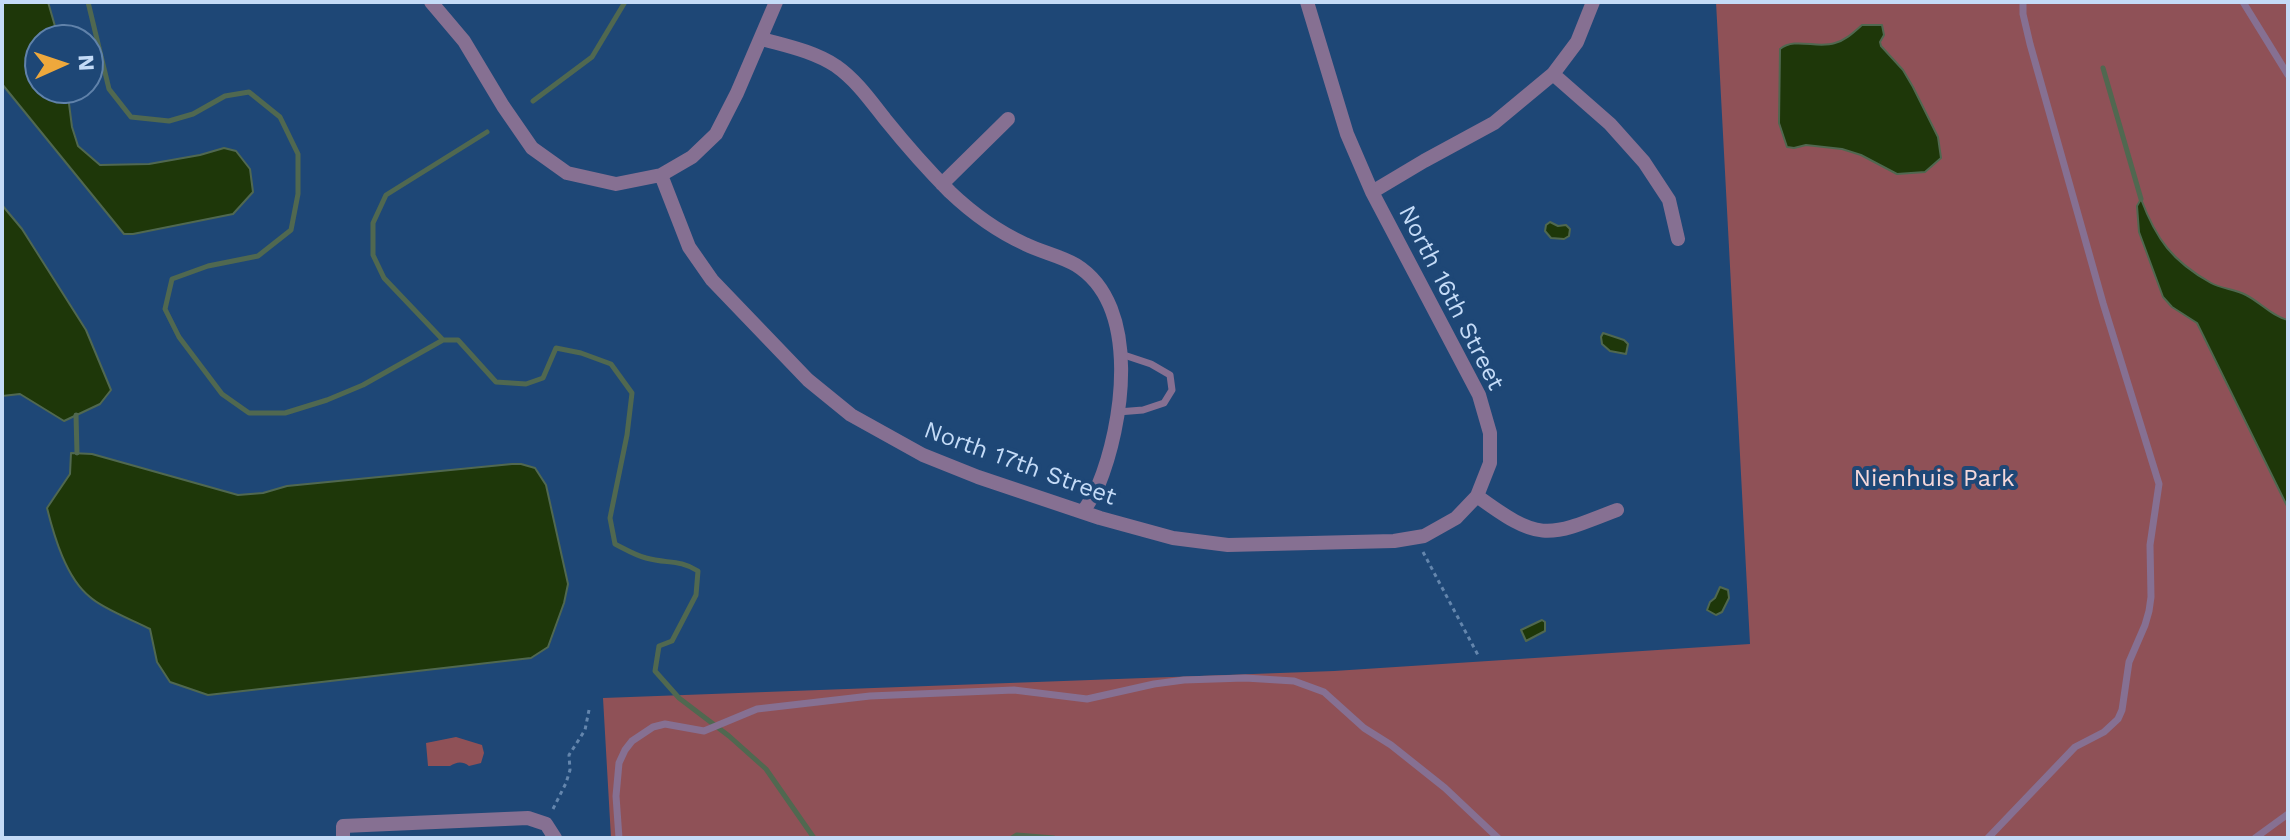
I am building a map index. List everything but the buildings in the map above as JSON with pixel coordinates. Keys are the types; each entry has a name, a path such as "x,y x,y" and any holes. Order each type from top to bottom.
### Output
{"street":[{"path":"439,4 532,148 567,173 616,184 661,175 692,157 716,134 762,39 776,2"},
{"path":"1307,2 1347,134 1372,192"},
{"name":"North 16th Street","path":"1477,496 1490,463 1490,433 1479,395 1372,192 1494,123 1553,74 1577,42 1593,2"},
{"path":"762,39 806,51 835,66 860,86 942,184 980,217 1023,243 1077,266 1099,286 1117,322 1120,398 1098,486 1083,512"},
{"path":"1553,74 1610,124 1644,162 1669,200 1678,239"},
{"path":"942,184 1008,119"},
{"name":"North 17th Street","path":"661,175 689,247 712,280 808,380 851,415 923,455 978,477 1173,538 1228,545 1394,541 1424,536 1456,518 1477,496"},
{"path":"1477,496 1508,518 1528,528 1547,532 1566,530 1617,510"},
{"path":"343,832 528,818 546,824 555,838"}],"lane":[{"path":"1988,838 2075,747 2104,732 2118,719 2129,662 2149,611 2150,545 2159,484 2103,303 2030,44 2023,2"},
{"path":"2243,2 2288,75"},
{"path":"1118,412 1143,410 1164,403 1172,390 1170,375 1151,364 1119,353"},
{"path":"619,838 619,763 632,741 653,727 665,724 697,731 710,730 744,714 774,706 907,694 1014,690 1087,699 1184,680 1245,678 1294,681 1332,698 1364,728 1391,745 1445,788 1498,838"},
{"path":"2255,838 2288,814"}],"path":[{"path":"1423,552 1479,657"},
{"path":"553,809 564,791 569,775 569,755 585,730 589,710"}],"green space":[{"name":"Nienhuis Park","path":"1716,2 2288,2 2288,838 611,838 603,698 1334,671 1750,644"},
{"path":"456,737 482,745 484,753 481,763 428,766 426,743"}],"shaded area":[{"path":"2,2 48,2 54,24 24,24 24,104 69,104 78,146 100,165 149,164 224,148 236,151 250,169 253,192 233,214 124,234 2,84"},
{"path":"1862,25 1882,25 1884,35 1881,46 1903,70 1938,137 1941,158 1925,172 1897,174 1861,155 1842,149 1806,145 1787,147 1779,123 1780,49 1799,43 1835,43"},
{"path":"2141,199 2159,237 2186,266 2211,283 2246,295 2288,320 2288,508 2197,323 2172,307 2163,297 2139,232 2137,206"},
{"path":"2,205 22,229 86,330 111,390 100,404 64,421 20,394 2,396"},
{"path":"1550,222 1558,226 1566,225 1570,229 1569,236 1564,239 1551,238 1545,231"},
{"path":"1603,333 1624,340 1628,344 1626,354 1610,351 1602,344"},
{"path":"71,453 92,454 238,495 263,493 287,486 512,464 535,468 546,485 568,584 564,603 548,647 531,658 208,695 170,682 157,662 150,629 96,601 74,579 57,543 47,508 70,474"},
{"path":"1720,587 1728,590 1729,598 1722,612 1716,615 1707,610"},
{"path":"1542,620 1545,631 1526,641 1521,630"}],"waterway":[{"path":"88,2 109,89 131,117 169,121 193,114 225,96 249,92 280,117 298,154 298,194 291,230 258,256 208,266 172,279 165,309 179,337 222,394 249,413 285,413 327,400 363,385 443,340 458,340 496,382 526,384 543,378 556,348 611,364 632,393 610,518 615,544 642,557 679,563 698,571 696,595 672,641 659,646 655,671 679,698 766,769 814,838"},
{"path":"533,101 592,57 625,2"},
{"path":"2103,68 2141,199"},
{"path":"443,340 384,278 373,255 373,223 386,195 487,132"},
{"path":"76,415 77,453"},
{"path":"1012,838 1017,835 1054,838"}]}
